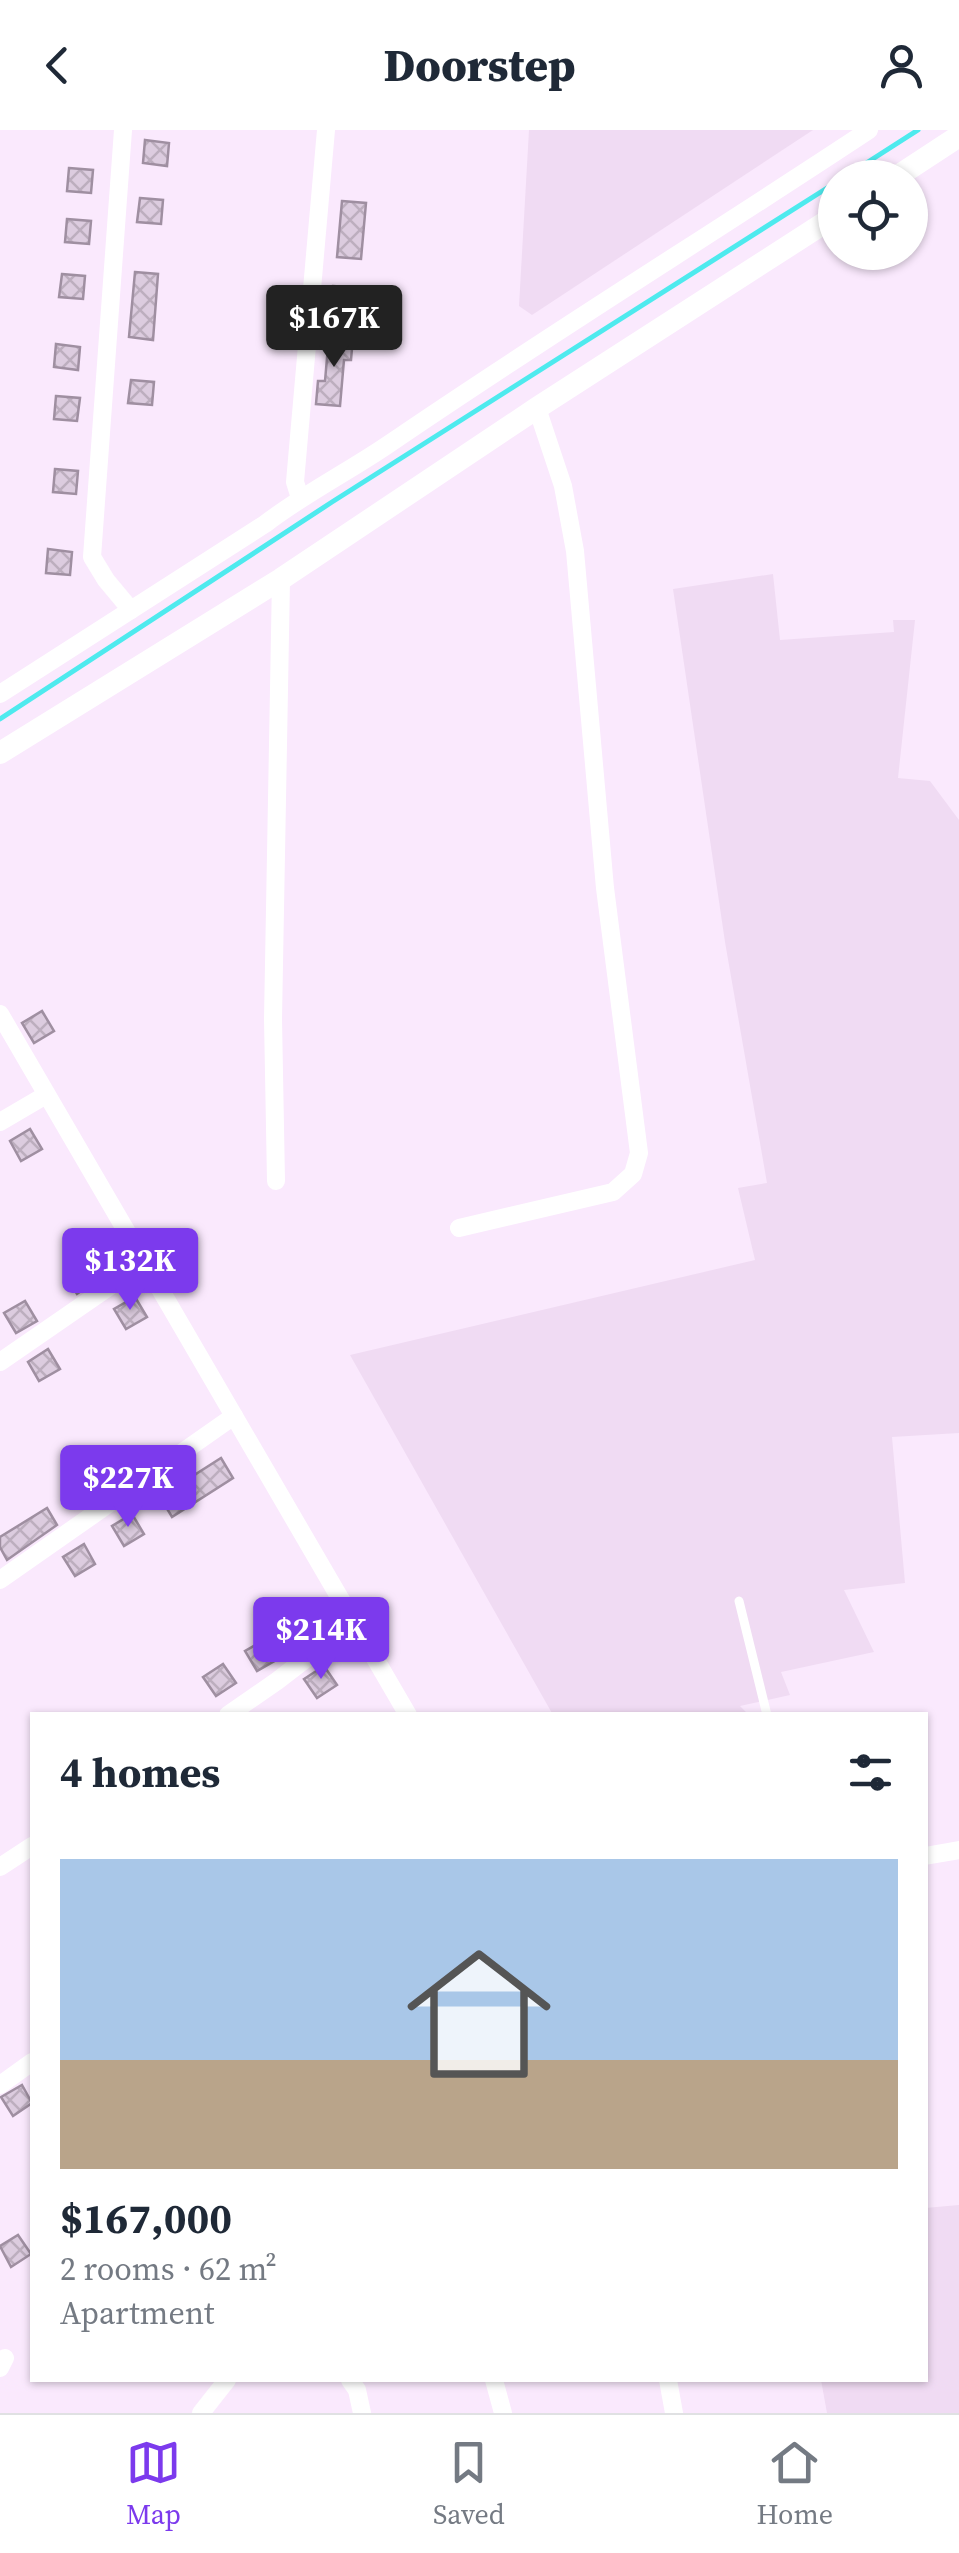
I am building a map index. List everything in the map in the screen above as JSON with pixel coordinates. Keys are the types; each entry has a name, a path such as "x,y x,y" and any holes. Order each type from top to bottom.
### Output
{"street":[{"path":"122,130 92,557 131,610"},
{"path":"300,498 295,482 326,130"},
{"path":"0,694 870,130"},
{"path":"922,160 959,136"},
{"path":"0,754 282,579 818,227"},
{"path":"459,1228 613,1192 633,1174 639,1153 605,888 575,551 564,486 537,408"},
{"path":"276,1181 273,1019 282,579"},
{"path":"0,1014 406,1712"},
{"path":"0,1122 46,1095"},
{"path":"0,1362 145,1262"},
{"path":"0,1580 234,1416"},
{"path":"232,1712 355,1620"},
{"path":"0,1868 30,1847"},
{"path":"928,1855 959,1850"},
{"path":"0,2085 30,2063"},
{"path":"201,2413 224,2382"},
{"path":"351,2382 362,2413"},
{"path":"495,2382 503,2413"},
{"path":"668,2382 674,2413"}],"lane":[{"path":"739,1600 765,1712"}],"shaded area":[{"path":"529,130 813,130 532,315 519,306"},
{"path":"773,574 780,640 894,632 893,620 915,620 898,778 930,781 959,820 959,1433 892,1437 905,1583 844,1590 874,1652 781,1672 790,1695 740,1706 746,1712 551,1712 350,1355 755,1260 738,1188 767,1183 725,942 673,589"},
{"path":"959,2205 959,2413 827,2413 821,2382 928,2382 928,2208"}],"building":[{"path":"145,140 169,143 167,166 143,163"},
{"path":"69,168 93,170 91,193 67,191"},
{"path":"140,198 163,200 161,224 137,222"},
{"path":"342,201 366,203 361,259 337,257"},
{"path":"67,219 91,221 89,244 65,242"},
{"path":"135,272 158,274 153,340 129,337"},
{"path":"62,274 85,276 83,299 59,297"},
{"path":"333,286 357,288 355,312 331,309"},
{"path":"329,335 353,337 351,360 344,360 340,406 316,404 318,381 325,381"},
{"path":"56,344 80,347 78,370 54,367"},
{"path":"131,380 154,382 152,405 128,403"},
{"path":"56,396 80,398 77,421 54,419"},
{"path":"55,469 78,471 76,494 53,492"},
{"path":"48,549 72,552 70,575 46,573"},
{"path":"42,1011 54,1031 34,1043 22,1023"},
{"path":"30,1129 42,1149 21,1161 10,1141"},
{"path":"86,1262 96,1280 77,1294 65,1275"},
{"path":"135,1297 147,1317 126,1329 114,1309"},
{"path":"25,1301 37,1321 16,1333 4,1313"},
{"path":"48,1349 60,1369 39,1381 28,1362"},
{"path":"221,1458 233,1478 172,1517 160,1497"},
{"path":"47,1508 57,1525 7,1560 0,1537"},
{"path":"132,1514 144,1534 124,1546 112,1526"},
{"path":"84,1544 95,1564 75,1576 63,1557"},
{"path":"316,1603 329,1622 309,1635 296,1616"},
{"path":"266,1639 278,1659 257,1671 245,1651"},
{"path":"223,1664 236,1683 216,1696 203,1677"},
{"path":"324,1666 337,1685 317,1698 304,1679"},
{"path":"22,2085 30,2104 13,2116 1,2097"},
{"path":"18,2235 30,2255 11,2267 0,2246"}],"waterway":[{"path":"871,160 918,130"},
{"path":"0,719 332,502 818,194"}]}
